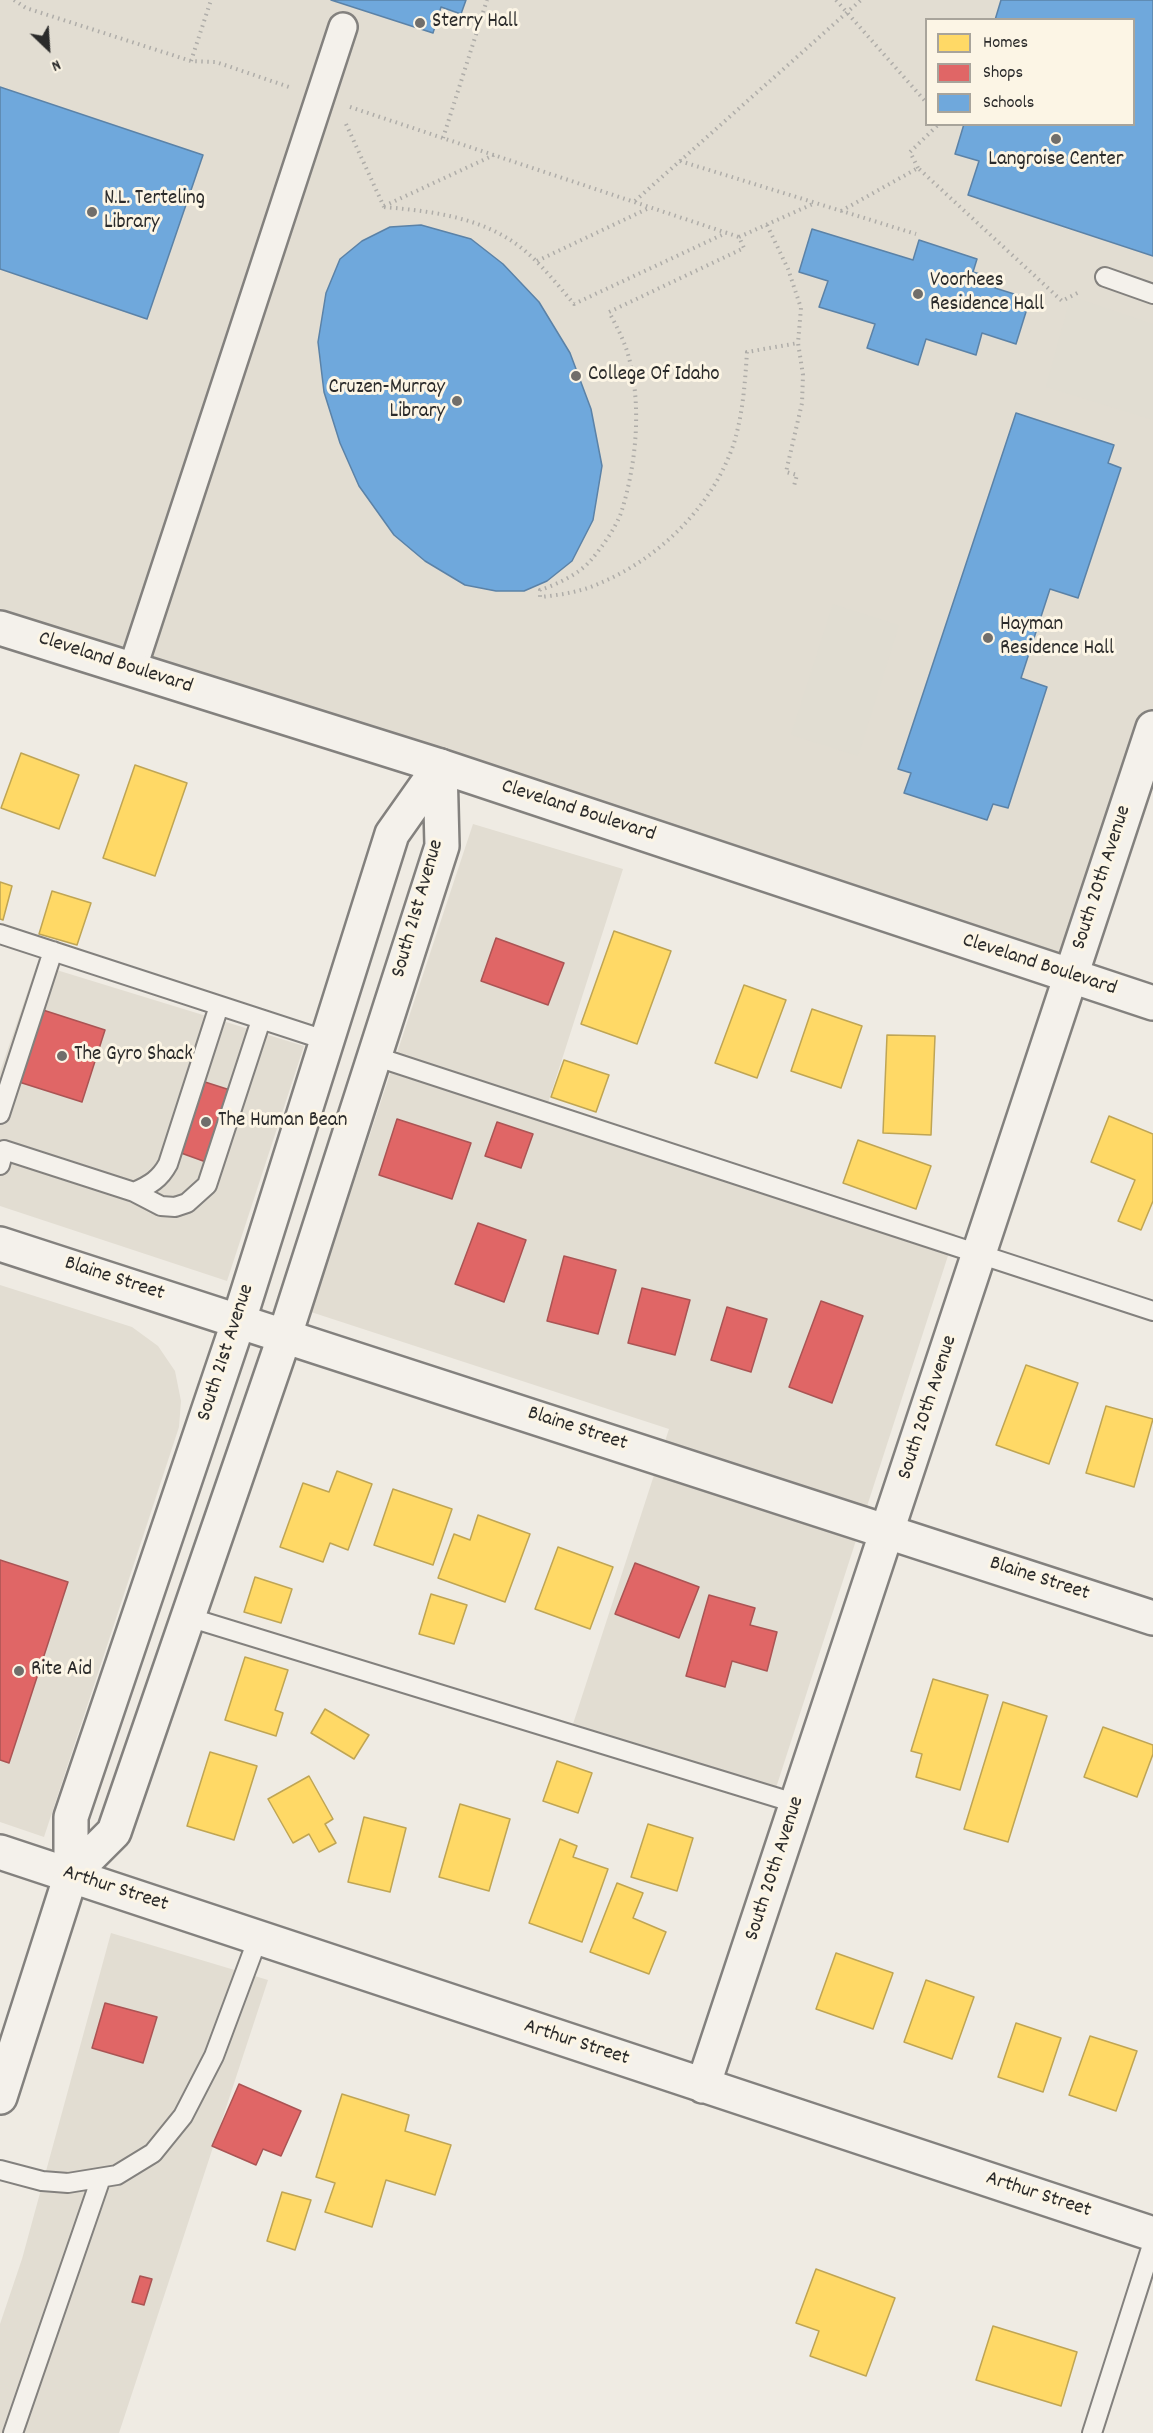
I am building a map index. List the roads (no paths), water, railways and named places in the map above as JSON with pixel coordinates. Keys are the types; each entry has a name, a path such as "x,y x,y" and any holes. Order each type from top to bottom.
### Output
{"main road":[{"name":"Cleveland Boulevard","path":"0,627 440,766 1153,1003"},
{"name":"South 20th Avenue","path":"703,2086 1153,729"},
{"name":"South 21st Avenue","path":"0,2097 71,1875 71,1817 239,1320 392,834 440,766"},
{"name":"South 21st Avenue","path":"71,1875 114,1832 285,1335 442,846 440,766"},
{"name":"Blaine Street","path":"0,1244 1153,1618"},
{"name":"Arthur Street","path":"0,1852 1153,2234"}],"street":[{"path":"132,670 328,99 343,27"}],"lane":[{"path":"1105,277 1153,294"},
{"path":"0,934 328,1041"},
{"path":"0,1114 53,951"},
{"path":"134,1192 148,1186 161,1176 168,1164 219,1005"},
{"path":"2,1149 134,1192 161,1206 175,1207 198,1196 207,1185 261,1020"},
{"path":"374,1056 1153,1311"},
{"path":"188,1617 798,1804"},
{"path":"0,2170 42,2181 68,2183 117,2175 153,2153 183,2116 214,2056 258,1938"},
{"path":"13,2433 101,2178"},
{"path":"1092,2433 1153,2242"}],"place":[{"name":"Sterry Hall","path":"420,23"},
{"name":"Langroise Center","path":"1056,139"},
{"name":"N.L. Terteling Library","path":"92,212"},
{"name":"Voorhees Residence Hall","path":"918,294"},
{"name":"College Of Idaho","path":"576,376"},
{"name":"Cruzen-Murray Library","path":"457,401"},
{"name":"Hayman Residence Hall","path":"988,638"},
{"name":"The Gyro Shack","path":"62,1056"},
{"name":"The Human Bean","path":"206,1122"},
{"name":"Rite Aid","path":"19,1671"}]}
